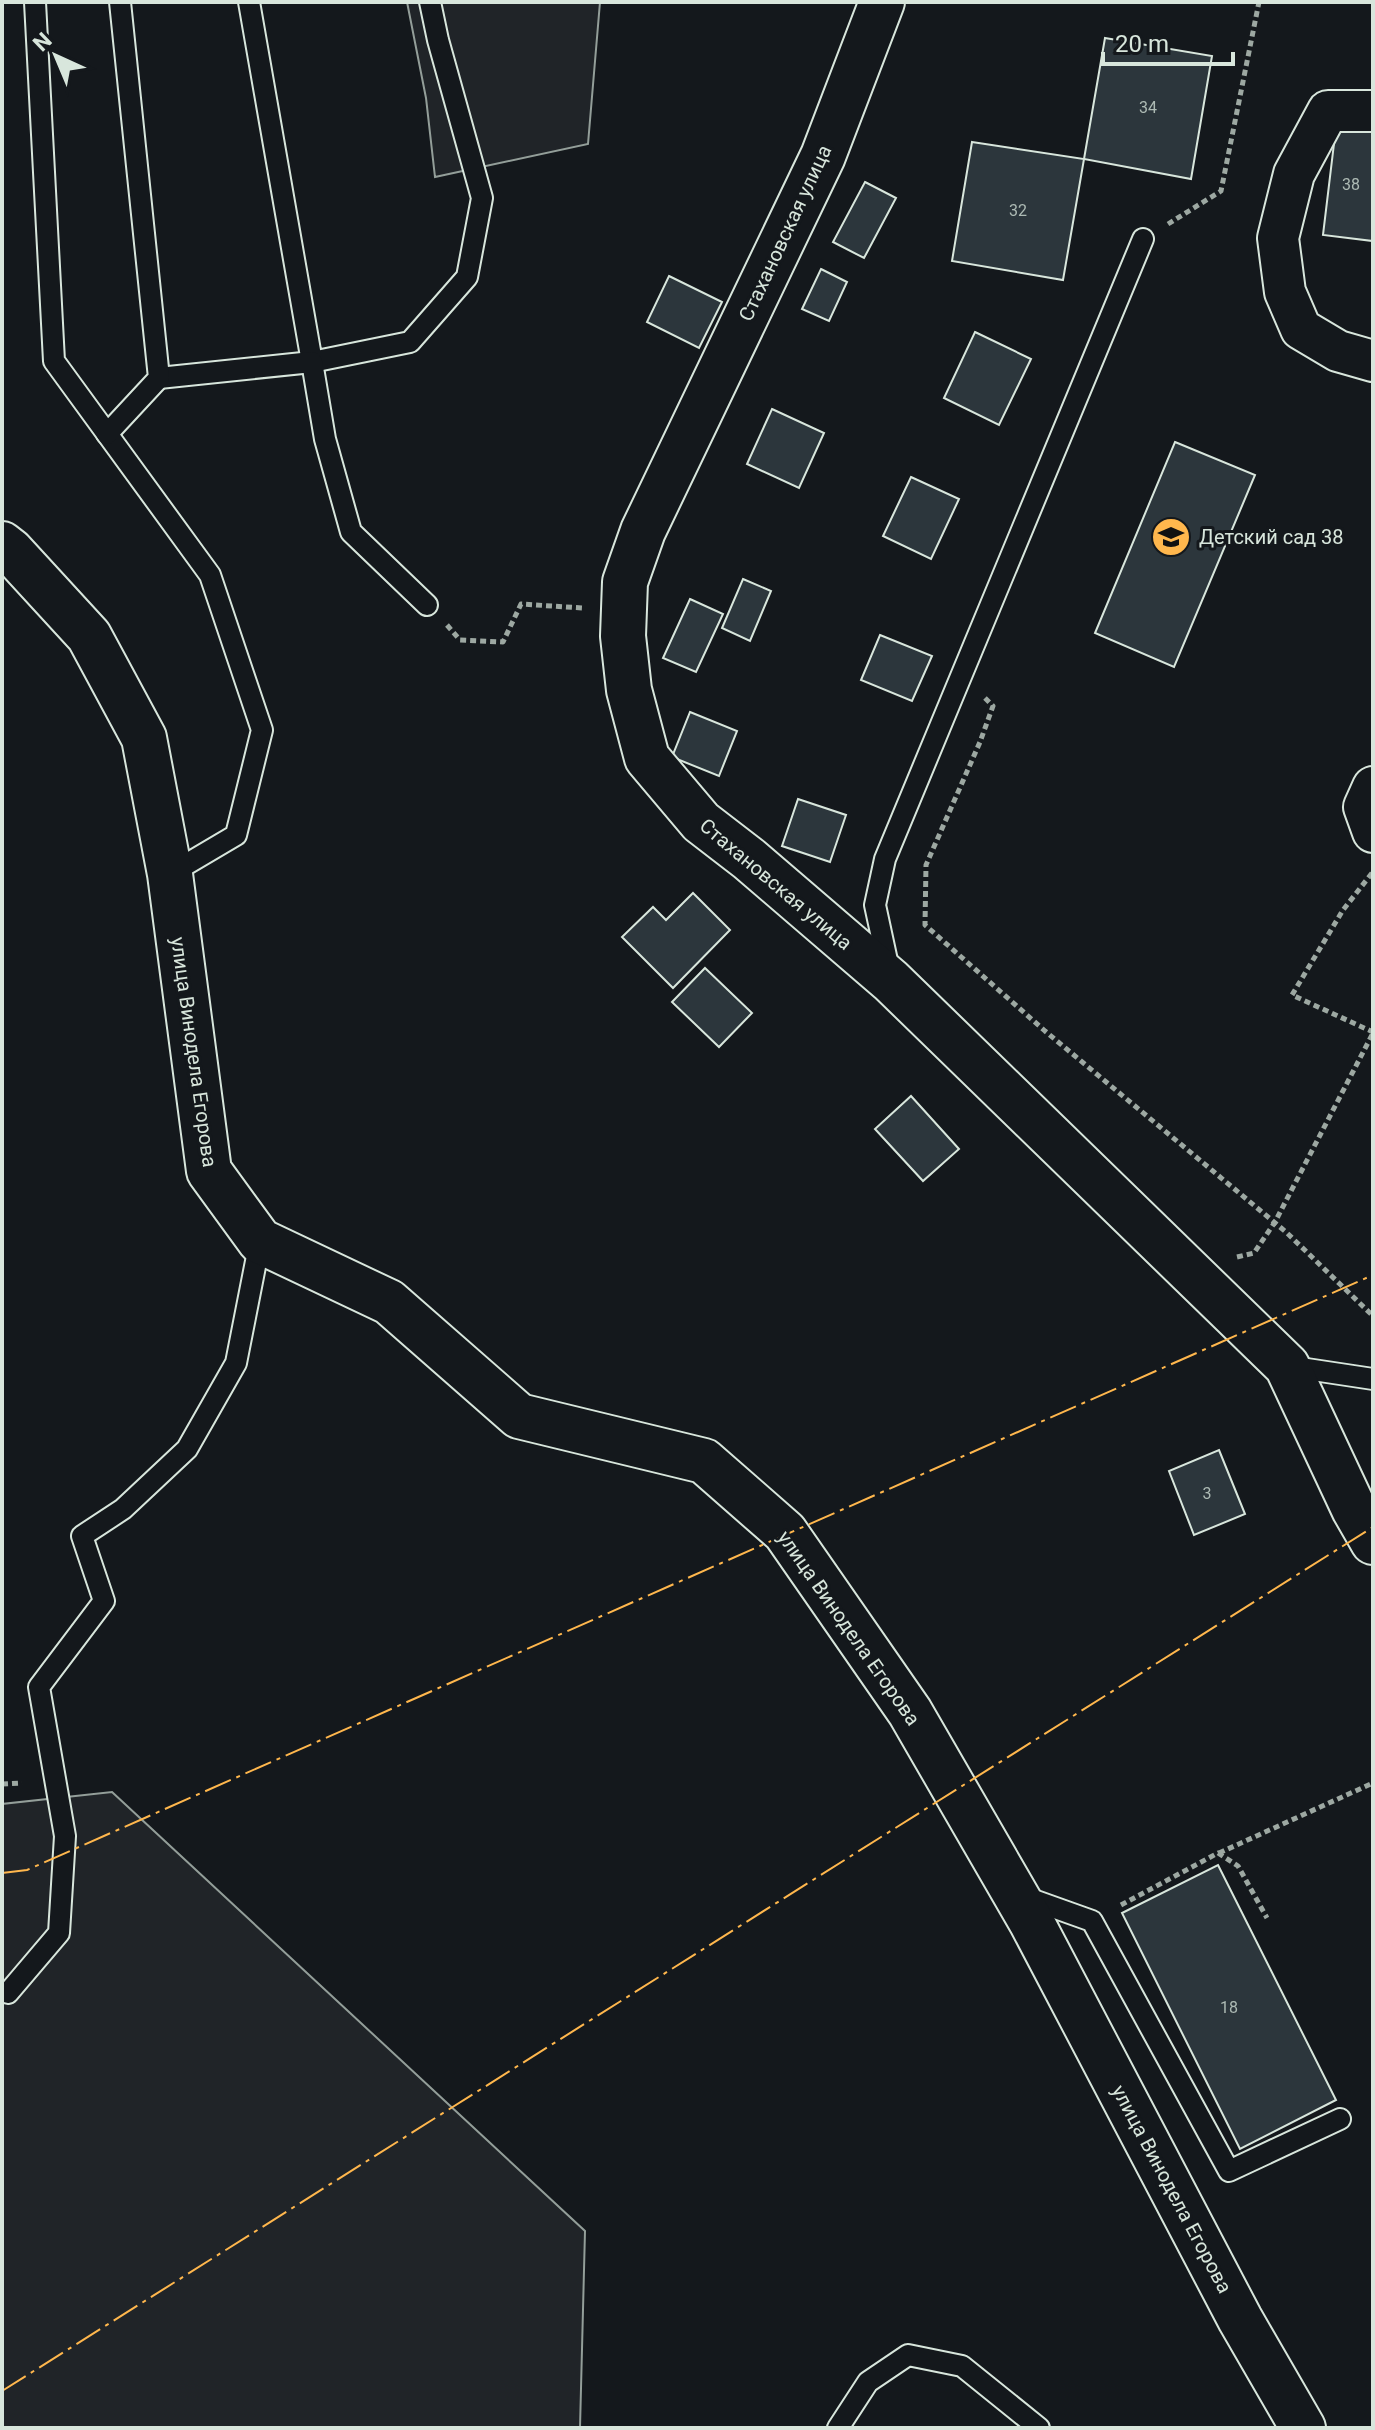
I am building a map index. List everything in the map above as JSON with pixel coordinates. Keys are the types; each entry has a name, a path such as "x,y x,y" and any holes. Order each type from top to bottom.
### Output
{"main road":[{"name":"Стахановская улица","path":"882,2 823,156 643,531 625,582 623,636 629,690 647,758 701,822 749,859 891,981 1287,1366 1354,1509 1373,1542"},
{"name":"улица Винодела Егорова","path":"2,544 89,636 144,738 170,874 209,1171 260,1241 389,1302 519,1416 704,1461 785,1532 910,1712 1015,1893 1240,2319 1303,2428"}],"street":[{"path":"1373,111 1328,111 1294,174 1278,238 1285,292 1301,329 1338,351 1373,361"},
{"path":"1373,787 1364,807 1373,832"}],"lane":[{"path":"35,2 54,361 210,575 262,730 236,835 170,874"},
{"path":"120,2 159,378"},
{"path":"249,2 325,439 351,532 427,605"},
{"path":"107,434 159,378 312,362 410,342 467,277 482,198 430,2"},
{"path":"891,981 875,905 885,859 1143,239"},
{"path":"8,1993 59,1933 65,1836 39,1687 104,1601 82,1536 123,1509 187,1449 236,1363 260,1241"},
{"path":"1287,1366 1373,1379"},
{"path":"1015,1893 1092,1921 1229,2171 1340,2119"},
{"path":"838,2428 868,2382 908,2355 962,2366 1039,2428"}],"path":[{"path":"1143,239 1221,191 1259,2"},
{"path":"427,605 460,640 503,642 521,604 623,611"},
{"path":"962,673 993,706 926,865 925,925 1045,1031 1275,1222 1373,1316"},
{"path":"1186,1268 1254,1253 1275,1222 1373,1033 1292,995 1343,910 1373,872"},
{"path":"1092,1921 1218,1853 1373,1783"},
{"path":"1218,1853 1238,1866 1267,1918"}],"shaded area":[{"path":"407,2 600,2 588,144 435,177 426,98"},
{"path":"112,1792 585,2231 580,2428 2,2428 2,1804"}],"building":[{"path":"1105,38 1212,56 1191,179 1084,159"},
{"path":"1336,127 1373,132 1373,241 1323,235"},
{"path":"972,142 1084,159 1063,280 952,261"},
{"path":"865,182 896,198 864,258 833,242"},
{"path":"821,269 847,282 829,321 802,309"},
{"path":"669,276 722,302 699,348 647,322"},
{"path":"975,332 1031,359 999,425 944,398"},
{"path":"772,409 824,433 799,488 747,464"},
{"path":"1175,442 1255,475 1174,667 1095,633"},
{"path":"911,477 959,499 931,559 883,536"},
{"path":"743,579 771,591 750,641 722,628"},
{"path":"690,599 723,614 696,672 663,658"},
{"path":"880,635 932,656 912,701 861,680"},
{"path":"690,712 737,731 719,776 672,757"},
{"path":"798,799 846,815 830,862 782,846"},
{"path":"693,893 730,930 673,988 622,937 653,907 666,920"},
{"path":"705,968 752,1013 719,1047 672,1002"},
{"path":"911,1096 959,1149 923,1181 875,1129"},
{"path":"1219,1450 1245,1514 1194,1535 1169,1471"},
{"path":"1218,1865 1336,2100 1240,2149 1122,1913"}],"power":[{"path":"2,1873 27,1870 1373,1275"},
{"path":"2,2391 1373,1527"}],"place":[{"name":"Детский сад 38","path":"1171,537"}]}
